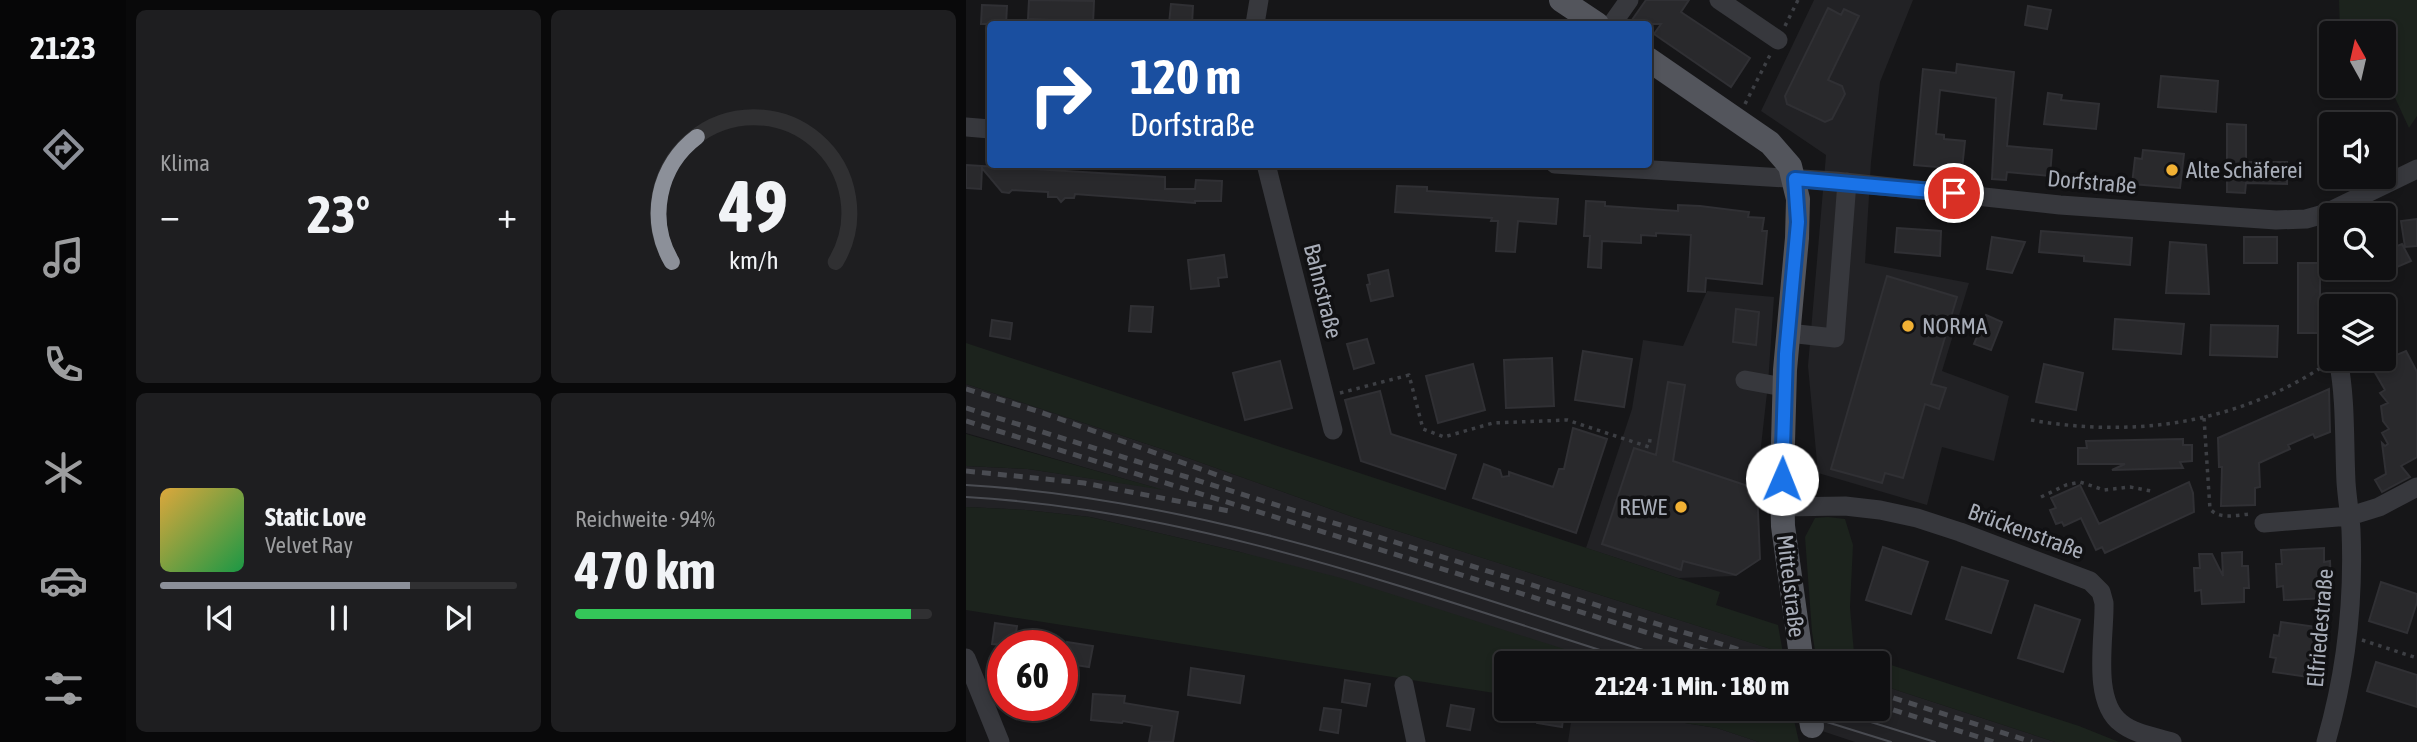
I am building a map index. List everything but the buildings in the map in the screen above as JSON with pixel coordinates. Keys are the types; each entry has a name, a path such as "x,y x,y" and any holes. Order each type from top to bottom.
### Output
{"main road":[{"path":"1562,0 1593,21"},
{"path":"1652,62 1737,118 1776,148 1790,166 1795,179"},
{"name":"Mittelstraße","path":"1795,179 1798,222 1784,387 1782,507 1800,651"}],"street":[{"path":"1256,21 1259,0"},
{"path":"1614,21 1629,0"},
{"path":"1719,0 1778,40"},
{"path":"966,127 987,129"},
{"name":"Bahnstraße","path":"1267,168 1332,430"},
{"name":"Dorfstraße","path":"1619,168 1847,182 2072,206 2295,219 2330,211 2417,169"},
{"path":"1788,333 1835,338 1847,182"},
{"name":"Elfriedestraße","path":"2326,742 2339,700 2348,635 2351,583 2343,386 2336,371"},
{"path":"1745,380 1784,387"},
{"path":"2264,523 2350,516 2379,507 2417,487"},
{"name":"Brückenstraße","path":"1782,507 1845,506 1917,518 2090,581 2101,592 2104,603 2102,682 2107,706 2122,724 2172,742"},
{"path":"966,658 1000,742"},
{"path":"1404,685 1416,742"}],"path":[{"path":"1737,118 1798,0"},
{"path":"2031,420 2114,428 2174,424 2204,418 2261,399 2319,369"},
{"path":"1324,397 1409,375 1423,429 1444,437 1493,423 1567,420 1649,447 1650,439"},
{"path":"2204,418 2210,509 2222,516 2263,513 2264,523"},
{"path":"2041,497 2066,485 2080,482 2104,490 2130,487 2151,491"},
{"path":"2348,635 2417,657"}],"shaded area":[{"path":"1814,0 1913,0 1880,82 1871,162 1865,263 1969,283 1942,371 2009,396 1994,461 1942,447 1927,505 1818,473 1808,366 1826,155 1761,111"},
{"path":"2339,0 2417,0 2417,116 2409,128 2395,98 2396,21 2340,21"},
{"path":"1707,291 1774,297 1758,473 1760,559 1735,576 1678,578 1586,548 1632,409 1643,340 1683,346"},
{"path":"966,343 1720,592 1716,605 1778,625 1783,651 1353,517 1174,453 966,384"},
{"path":"966,384 1174,453 1353,517 1778,651 1568,651 1240,552 1090,517 966,507 966,466 1028,469 1156,488 966,433"},
{"path":"966,434 1164,490 1028,469 966,466"},
{"path":"966,507 1026,510 1090,517 1341,578 1570,651 1494,651 1494,693 966,610"},
{"path":"1815,518 1845,519 1853,545 1850,607 1854,651 1815,651 1805,537"},
{"path":"1890,665 2079,726 2119,742 2055,742 1890,688"},
{"path":"1890,688 2055,742 1855,742 1792,721 1890,721"},
{"path":"1571,721 1672,721 1717,728 1759,742 1568,742"},
{"path":"1672,721 1794,721 1799,742 1759,742 1717,728"}],"tram line":[{"path":"966,485 1058,494 1149,508 1240,528 1419,578 1647,651"},
{"path":"966,497 1053,505 1224,537 1392,584 1603,651"},
{"path":"1824,721 1891,742"},
{"path":"1868,721 1935,742"}],"railway":[{"path":"966,389 1040,412 1237,482"},
{"path":"966,408 1744,651"},
{"path":"966,421 1706,651"},
{"path":"966,471 1084,483 1229,511"},
{"path":"1890,697 2032,742"},
{"path":"1890,709 1994,742"}],"place":[{"name":"Alte Schäferei","path":"2172,170"},
{"name":"NORMA","path":"1908,326"},
{"name":"REWE","path":"1681,507"}],"route":[{"path":"1782,479 1786,354 1798,222 1795,179 1954,193"}]}
